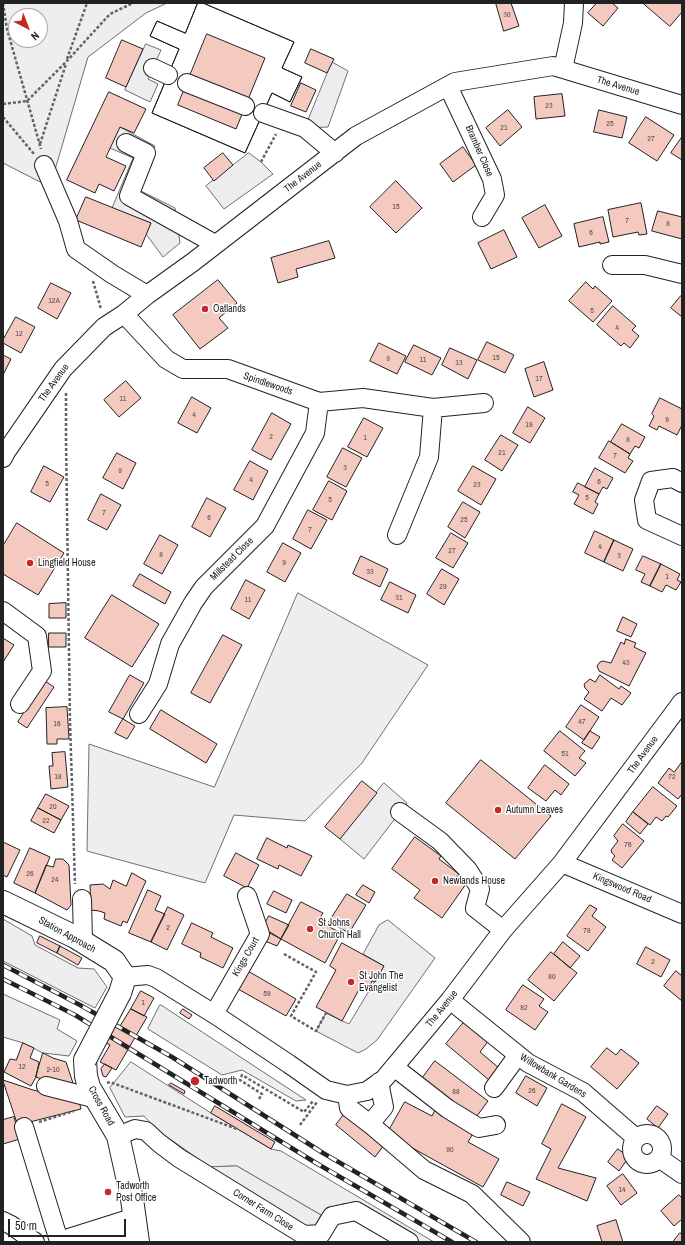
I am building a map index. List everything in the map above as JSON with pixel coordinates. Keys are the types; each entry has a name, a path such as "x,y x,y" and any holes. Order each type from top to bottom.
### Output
{"main road":[{"name":"Station Approach","path":"3,902 83,942 114,961 123,985"},
{"name":"Cross Road","path":"123,985 85,1060 86,1076 95,1096 118,1136 132,1199 137,1230"}],"street":[{"path":"563,69 573,23 574,3"},
{"name":"The Avenue","path":"3,458 63,369 104,327 124,314 147,295 193,262 356,136 455,82 553,66 682,105"},
{"path":"187,83 245,106"},
{"name":"Bramber Close","path":"448,86 492,179 495,195 482,217"},
{"path":"263,113 305,128 335,153"},
{"path":"126,143 146,153 129,196 215,244"},
{"path":"44,165 68,221 76,249 112,274 147,295"},
{"path":"612,265 645,265 682,274"},
{"name":"Spindlewoods","path":"124,314 166,359 183,369 228,370 319,402 363,398 433,408 484,403"},
{"name":"Millstead Close","path":"139,714 158,684 170,644 200,592 265,526 315,433 319,402"},
{"path":"397,535 429,458 433,408"},
{"path":"682,483 673,478 651,481 644,500 647,520 682,536"},
{"path":"3,611 37,636 42,671 20,704"},
{"name":"The Avenue","path":"123,985 148,975 156,978 214,1014 324,1089 348,1095 367,1091 384,1079 394,1068 450,1000 503,930 562,863 682,702"},
{"path":"400,812 440,841 468,870 480,889 475,908 503,930"},
{"name":"Kingswood Road","path":"562,863 682,914"},
{"path":"78,892 83,942"},
{"name":"Kings Court","path":"214,1014 260,934 247,896"},
{"name":"Willowbank Gardens","path":"450,1000 528,1063 583,1092 636,1138 648,1134 656,1138 661,1144 662,1150 659,1158 682,1174"},
{"path":"494,1088 518,1055"},
{"path":"394,1068 448,1109 479,1128 496,1125"},
{"path":"370,1124 384,1107 379,1082"},
{"path":"46,1086 95,1096"},
{"path":"348,1095 349,1108 424,1170 472,1194 521,1242"},
{"path":"24,1127 58,1241 137,1230"},
{"name":"Corner Farm Close","path":"118,1136 135,1128 146,1131 158,1143 180,1158 304,1235 321,1234 332,1216 356,1211 409,1242"},
{"path":"3,1221 35,1242"},
{"path":"97,1242 137,1230"}],"path":[{"path":"3,3 7,29 40,144 44,165"},
{"path":"40,144 66,62 87,3"},
{"path":"3,104 27,102 110,14 133,3"},
{"path":"3,117 44,165"},
{"path":"261,162 283,120"},
{"path":"91,274 100,304 104,327"},
{"path":"63,369 66,393 70,721 78,892"},
{"path":"284,954 316,972 291,1016 316,1031 326,1013"},
{"path":"259,1099 262,1094 240,1080 242,1075 304,1112 324,1089"},
{"path":"41,1121 95,1096 110,1082 237,1129"},
{"path":"300,1124 324,1089"}],"shaded area":[{"path":"3,3 167,3 146,13 88,57 50,187 3,163"},
{"path":"146,44 161,50 148,79 158,84 150,102 125,90"},
{"path":"332,62 348,71 328,127 305,128"},
{"path":"120,127 155,146 137,189 175,208 180,243 163,257 146,234 151,223 112,208 133,158 110,148"},
{"path":"249,153 273,174 224,209 206,186"},
{"path":"298,593 428,665 362,763 305,821 234,815 205,883 87,851 89,744 214,787"},
{"path":"384,783 407,803 364,859 340,839"},
{"path":"3,919 32,936 35,945 78,968 94,969 107,987 95,1008 3,961"},
{"path":"388,920 435,958 377,1040 366,1049 358,1053 316,1031 326,1013 349,1024 384,966 363,954 379,925"},
{"path":"3,994 60,1020 57,1029 77,1041 69,1056 43,1053 23,1043 3,1037"},
{"path":"160,1005 306,1100 296,1101 242,1070 222,1075 148,1029"},
{"path":"131,1062 271,1149 281,1151 434,1242 420,1242 358,1203 343,1204 321,1215 237,1166 210,1167 157,1130 144,1116 125,1117 110,1088"},
{"path":"237,1166 321,1215 312,1231 210,1167"}],"building":[{"path":"198,3 203,3 294,42 282,68 302,77 290,102 272,93 245,153 152,113 179,49 150,36 157,21 185,33","holes":["207,34 265,58 236,129 178,105"]},
{"path":"198,3 203,3 294,42 282,68 302,77 290,102 272,93 245,153 152,113 179,49 150,36 157,21 185,33"},
{"path":"496,3 511,3 519,26 504,31"},
{"path":"597,3 612,3 618,8 603,26 588,13"},
{"path":"643,3 682,3 682,12 670,26"},
{"path":"122,40 143,49 126,87 106,78"},
{"path":"311,49 334,59 327,73 305,63"},
{"path":"301,83 316,90 306,112 291,106"},
{"path":"109,92 146,109 134,133 120,127 106,157 126,166 114,191 99,184 95,193 67,180"},
{"path":"562,94 565,116 536,119 534,97"},
{"path":"508,110 522,127 500,146 486,128"},
{"path":"599,110 627,117 622,138 594,132"},
{"path":"646,117 674,135 657,161 629,143"},
{"path":"682,137 682,160 671,153"},
{"path":"463,147 476,165 453,182 440,164"},
{"path":"223,153 233,165 214,181 204,168"},
{"path":"396,181 422,208 396,233 370,207"},
{"path":"86,197 151,223 141,247 76,220"},
{"path":"641,203 647,234 639,235 638,232 613,237 608,210"},
{"path":"545,205 562,236 539,248 522,218"},
{"path":"658,211 682,217 682,239 652,231"},
{"path":"603,217 609,242 600,244 600,242 579,247 574,224"},
{"path":"504,230 517,257 491,269 478,243"},
{"path":"329,241 335,258 296,269 298,277 278,283 271,258"},
{"name":"Oatlands","path":"218,280 237,303 219,318 228,328 200,349 173,315"},
{"path":"586,282 593,289 595,286 612,301 593,322 569,301"},
{"path":"51,283 71,293 57,319 38,308"},
{"path":"681,296 682,297 682,317 671,308"},
{"path":"613,306 636,326 632,330 639,336 630,348 624,343 621,346 597,325"},
{"path":"16,317 35,327 21,353 3,343 3,340"},
{"path":"487,342 514,355 505,373 478,360"},
{"path":"379,343 406,356 397,374 370,361"},
{"path":"414,345 441,358 432,375 405,362"},
{"path":"450,348 477,360 468,379 442,365"},
{"path":"3,355 11,359 3,375"},
{"path":"544,362 553,390 534,397 525,369"},
{"path":"126,381 141,398 119,417 104,400"},
{"path":"192,397 211,408 197,433 178,423"},
{"path":"660,398 682,409 682,425 677,435 659,426 657,430 649,426 654,416 652,414"},
{"path":"528,407 545,418 530,443 513,433"},
{"path":"272,413 291,424 271,460 252,450"},
{"path":"364,418 383,428 367,457 348,447"},
{"path":"622,424 645,437 639,448 635,446 630,454 611,442"},
{"path":"501,435 518,445 502,471 485,460"},
{"path":"609,441 630,454 628,458 633,461 625,473 599,458"},
{"path":"343,448 362,458 346,487 327,477"},
{"path":"117,453 136,463 123,489 103,478"},
{"path":"250,461 268,471 253,500 234,490"},
{"path":"44,466 64,477 50,502 31,492"},
{"path":"473,466 496,479 481,505 458,491"},
{"path":"595,468 613,478 607,489 603,487 599,494 585,487"},
{"path":"329,481 347,491 332,520 313,510"},
{"path":"578,483 599,494 595,502 598,504 593,514 574,504 579,495 573,492"},
{"path":"101,494 121,505 107,530 88,520"},
{"path":"207,498 226,508 210,537 192,527"},
{"path":"463,502 480,512 465,538 448,527"},
{"path":"308,510 327,520 311,549 293,539"},
{"name":"Lingfield House","path":"17,523 64,553 38,595 3,574 3,546"},
{"path":"595,531 614,540 604,562 585,553"},
{"path":"451,533 468,543 453,568 436,558"},
{"path":"160,535 178,545 162,574 144,564"},
{"path":"614,540 633,549 623,571 604,562"},
{"path":"283,543 301,553 285,582 267,572"},
{"path":"361,556 388,569 380,587 353,574"},
{"path":"643,556 661,564 650,586 641,582 645,574 636,570"},
{"path":"661,564 680,574 677,580 681,582 676,590 666,585 662,592 650,586"},
{"path":"442,569 459,579 444,605 427,594"},
{"path":"140,574 171,592 165,604 133,586"},
{"path":"246,580 265,590 249,619 231,609"},
{"path":"390,582 416,595 408,613 381,600"},
{"path":"112,595 159,624 132,667 85,638"},
{"path":"66,603 66,618 49,618 49,604"},
{"path":"623,617 637,624 631,637 617,631"},
{"path":"49,633 66,633 66,647 49,647"},
{"path":"223,635 242,645 210,703 191,693"},
{"path":"3,638 14,645 3,662"},
{"path":"626,639 636,643 634,647 646,653 629,686 599,671 597,666 603,661 611,663 621,642 624,644"},
{"path":"130,675 144,683 123,719 109,712"},
{"path":"600,675 619,689 621,686 631,693 622,705 611,698 602,711 584,699 589,692 585,688 584,684 590,679 595,682"},
{"path":"45,681 54,687 27,728 18,722"},
{"path":"581,705 599,717 584,740 566,727"},
{"path":"67,707 69,739 57,739 57,744 47,744 46,708"},
{"path":"161,710 217,744 206,763 150,729"},
{"path":"123,719 135,726 127,739 115,733"},
{"path":"560,731 585,751 579,758 586,763 575,776 544,751"},
{"path":"590,731 600,737 592,749 582,743"},
{"path":"65,752 68,787 51,789 49,766 53,766 52,753"},
{"name":"Autumn Leaves","path":"481,760 551,816 515,859 446,803"},
{"path":"682,762 682,794 678,799 658,783 669,768 674,772"},
{"path":"545,765 569,784 561,795 555,790 546,801 528,788"},
{"path":"362,781 377,793 340,839 325,827"},
{"path":"653,787 677,806 668,817 666,816 662,821 656,817 650,825 633,812"},
{"path":"46,794 69,806 61,820 38,808"},
{"path":"38,808 61,820 54,833 31,821"},
{"path":"633,812 648,824 640,834 626,822"},
{"path":"623,824 644,841 622,868 612,860 615,856 611,850 618,841 614,836"},
{"name":"Newlands House","path":"415,837 441,856 439,859 459,874 457,877 466,884 442,918 414,898 420,890 392,869"},
{"path":"267,838 287,848 288,845 312,856 301,876 279,865 278,869 257,859"},
{"path":"3,842 20,850 7,877 3,875"},
{"path":"30,848 50,857 35,893 14,883"},
{"path":"236,853 259,865 247,888 224,876"},
{"path":"56,859 63,859 69,865 71,905 67,910 35,893 46,865 53,867"},
{"path":"132,873 146,881 127,923 123,921 121,926 104,919 105,913 91,910 90,885 103,884 110,889 113,880 126,886"},
{"path":"363,885 375,892 369,903 356,895"},
{"path":"148,890 161,896 155,910 165,914 151,942 129,933"},
{"path":"274,891 292,900 286,913 267,904"},
{"path":"347,894 366,905 349,933 329,922"},
{"name":"St Johns Church Hall","path":"301,902 323,913 318,921 341,933 325,963 281,939"},
{"path":"590,905 597,909 592,916 606,927 588,951 567,936"},
{"path":"168,907 184,915 167,950 151,942"},
{"path":"269,916 289,925 281,939 262,929"},
{"path":"192,923 213,933 211,937 233,948 223,968 200,957 201,953 182,944"},
{"path":"270,932 281,939 277,946 265,941"},
{"path":"40,936 60,946 57,953 37,943"},
{"path":"563,942 580,956 570,968 554,954"},
{"name":"St John The Evangelist","path":"342,943 384,966 375,982 372,981 369,988 362,984 342,1021 316,1007 336,970 330,966"},
{"path":"60,946 82,958 78,965 57,953"},
{"path":"646,947 670,960 661,977 637,964"},
{"path":"551,952 577,973 554,1001 528,980"},
{"path":"248,971 296,999 286,1016 238,989"},
{"path":"676,971 682,976 682,1001 664,986"},
{"path":"523,985 544,999 539,1006 548,1012 535,1030 506,1010"},
{"path":"141,991 154,998 144,1016 131,1009"},
{"path":"131,1009 147,1017 116,1070 100,1062 110,1045 106,1043 116,1025 119,1027"},
{"path":"183,1009 192,1015 189,1019 180,1013"},
{"path":"465,1021 489,1040 480,1052 499,1068 489,1080 446,1044"},
{"path":"23,1043 34,1048 30,1058 39,1062 36,1077 31,1086 4,1072 10,1059 16,1060"},
{"path":"607,1048 616,1055 621,1049 639,1063 617,1089 591,1067"},
{"path":"43,1053 66,1062 76,1092 36,1077"},
{"path":"435,1061 488,1101 474,1120 418,1084"},
{"path":"105,1064 112,1068 106,1077 103,1076 101,1069"},
{"path":"526,1076 547,1088 537,1106 516,1093"},
{"path":"3,1080 33,1090 79,1101 81,1109 18,1125"},
{"path":"171,1083 185,1091 184,1094 169,1085"},
{"path":"405,1102 432,1116 436,1108 475,1130 468,1142 499,1159 483,1187 387,1134"},
{"path":"562,1104 586,1117 558,1168 596,1178 587,1201 536,1179 551,1149 542,1144"},
{"path":"215,1106 275,1142 271,1149 211,1113"},
{"path":"657,1106 668,1114 658,1128 647,1119"},
{"path":"345,1113 384,1145 375,1157 336,1125"},
{"path":"14,1117 20,1139 3,1144 3,1120"},
{"path":"618,1149 629,1157 619,1171 608,1162"},
{"path":"623,1174 637,1193 621,1205 607,1186"},
{"path":"507,1182 530,1192 523,1206 501,1195"},
{"path":"679,1195 682,1198 682,1219 674,1226 661,1211"},
{"path":"616,1220 623,1242 602,1242 597,1226"},
{"path":"680,1233 682,1234 682,1242 673,1242"}],"railway":[{"path":"3,965 80,1005 172,1057 323,1153 476,1242"},
{"path":"3,979 75,1015 316,1163 452,1242"}],"place":[{"name":"Oatlands","path":"205,309"},
{"name":"Lingfield House","path":"30,563"},
{"name":"Autumn Leaves","path":"498,810"},
{"name":"Newlands House","path":"435,881"},
{"name":"St Johns Church Hall","path":"310,929"},
{"name":"St John The Evangelist","path":"351,982"},
{"name":"Tadworth","path":"195,1081"},
{"name":"Tadworth Post Office","path":"108,1192"}]}
